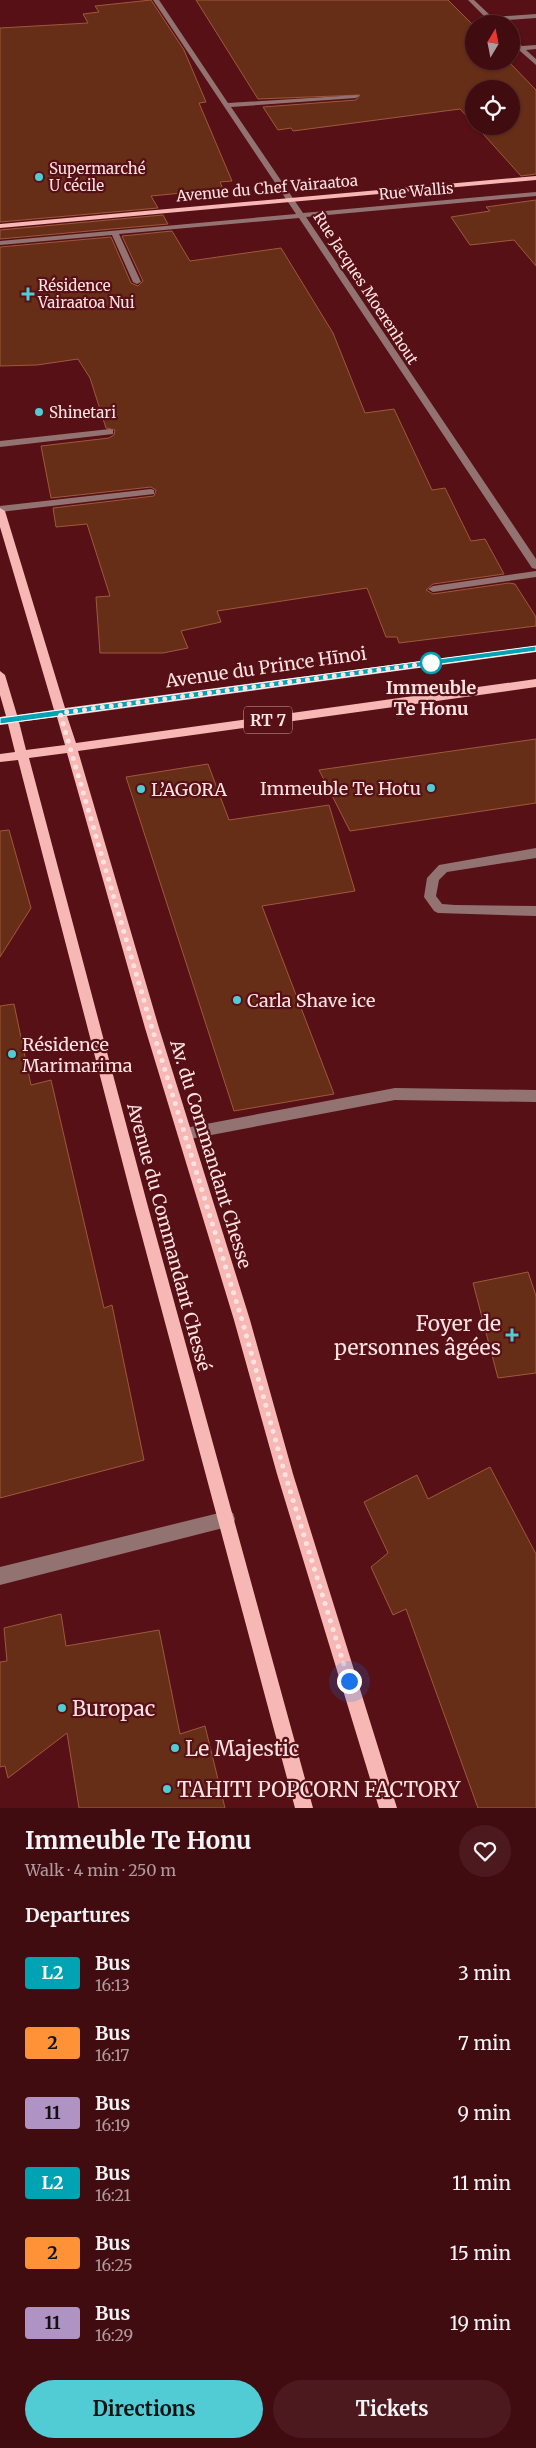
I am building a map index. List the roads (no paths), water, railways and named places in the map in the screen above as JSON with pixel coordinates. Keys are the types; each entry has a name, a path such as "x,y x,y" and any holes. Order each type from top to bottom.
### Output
{"main road":[{"name":"Avenue du Chef Vairaatoa","path":"0,226 536,178"},
{"name":"Av. du Commandant Chesse","path":"0,510 152,1028 242,1320 285,1474 388,1808"},
{"name":"Avenue du Prince Hīnoi","path":"6,720 536,649"},
{"name":"Avenue du Commandant Chessé","path":"0,676 6,720 22,754 140,1203 304,1808"},
{"name":"RT 7","path":"0,758 536,684"}],"street":[{"name":"Rue Jacques Moerenhout","path":"156,0 536,566"},
{"path":"471,0 487,15"},
{"path":"520,18 536,16"},
{"path":"520,48 536,46"},
{"path":"520,48 536,63"},
{"path":"227,105 356,96"},
{"name":"Rue Wallis","path":"0,243 536,194"},
{"path":"114,232 137,282"},
{"path":"0,444 110,432"},
{"path":"0,510 151,492"},
{"path":"433,589 536,574"},
{"path":"536,852 443,868 433,878 430,897 438,908 536,911"},
{"path":"185,1134 395,1094 536,1096"},
{"path":"0,1576 227,1519"}],"place":[{"name":"Supermarché U cécile","path":"39,177"},
{"name":"Résidence Vairaatoa Nui","path":"28,294"},
{"name":"Shinetari","path":"39,412"},
{"name":"Immeuble Te Honu","path":"431,663"},
{"name":"Immeuble Te Hotu","path":"431,788"},
{"name":"L’AGORA","path":"141,789"},
{"name":"Carla Shave ice","path":"237,1000"},
{"name":"Résidence Marimarima","path":"12,1054"},
{"name":"Foyer de personnes âgées","path":"512,1335"},
{"name":"Buropac","path":"62,1708"},
{"name":"Le Majestic","path":"175,1748"},
{"name":"TAHITI POPCORN FACTORY","path":"167,1789"}]}
